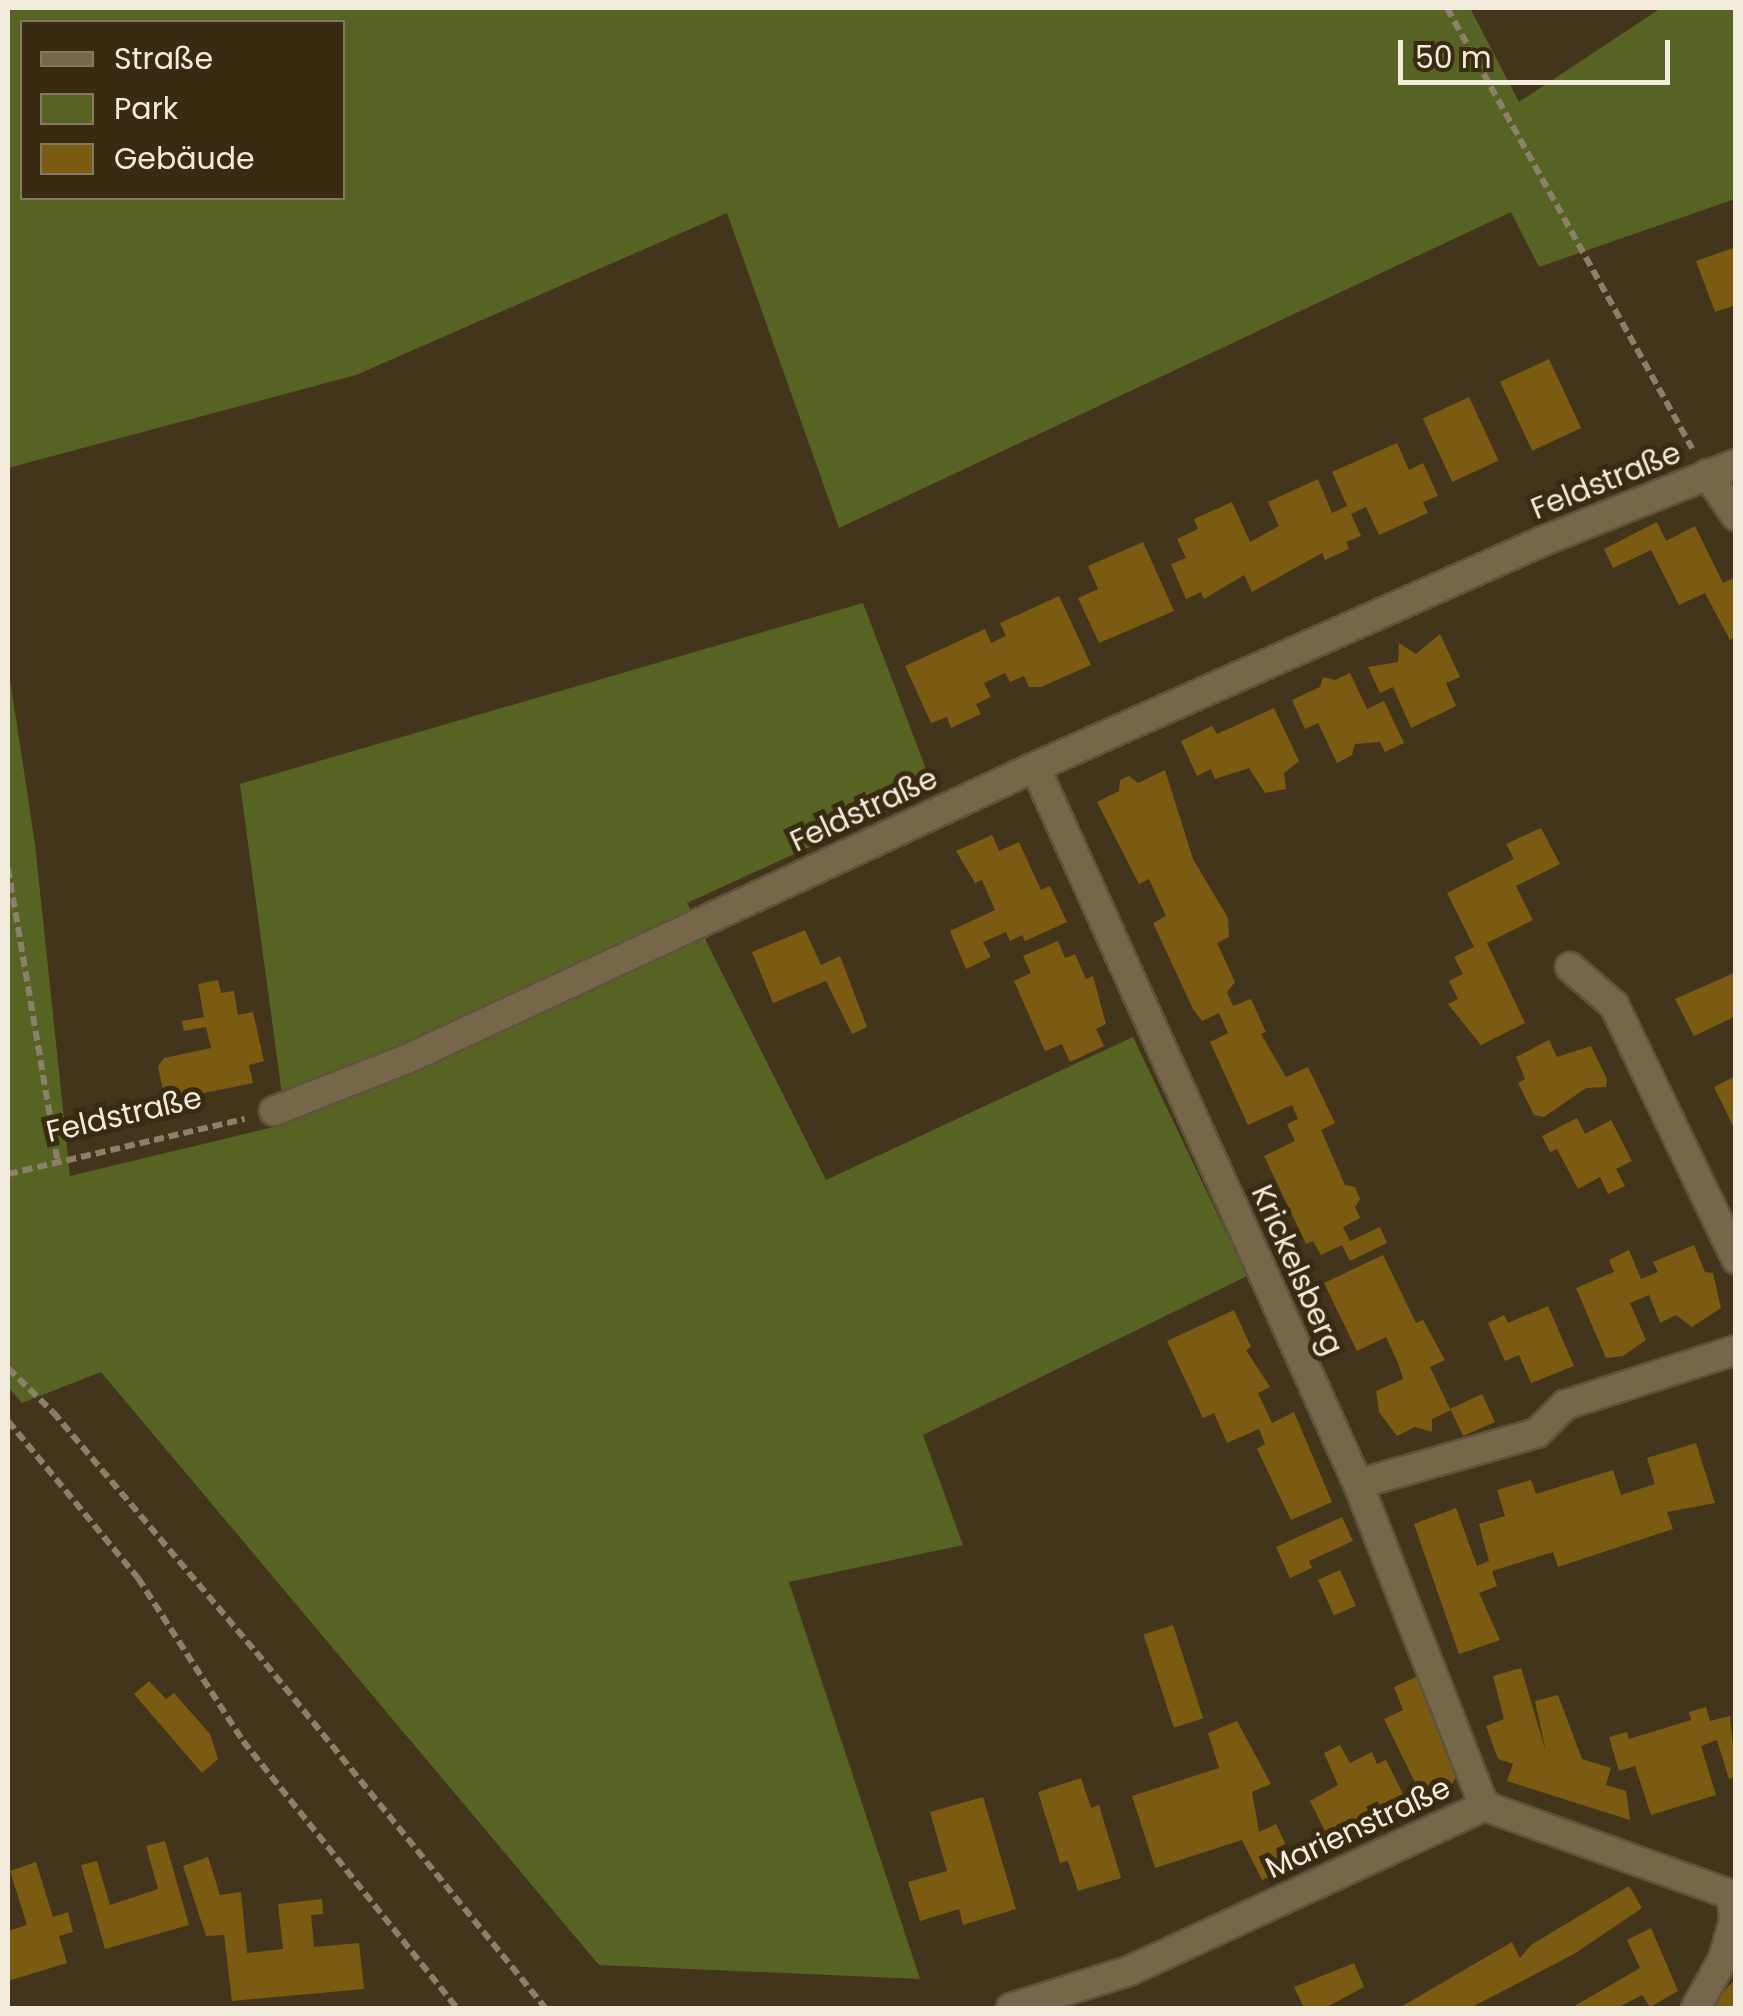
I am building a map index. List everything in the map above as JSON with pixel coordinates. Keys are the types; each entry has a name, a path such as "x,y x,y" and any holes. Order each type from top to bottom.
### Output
{"street":[{"name":"Feldstraße","path":"274,1111 407,1059 1035,767 1736,464"},
{"path":"1707,474 1736,516"},
{"name":"Krickelsberg","path":"1035,767 1358,1484 1484,1806"},
{"path":"1570,968 1614,1005 1736,1260"},
{"path":"1358,1484 1537,1433 1566,1405 1736,1350"},
{"name":"Marienstraße","path":"1011,2008 1129,1971 1484,1806 1734,1896"},
{"path":"1696,2008 1724,1960 1734,1922 1734,1896"}],"path":[{"path":"1447,8 1707,474"},
{"path":"8,868 58,1163"},
{"name":"Feldstraße","path":"8,1174 274,1111"},
{"path":"8,1368 52,1412 230,1622 544,2008"},
{"path":"8,1421 138,1578 244,1742 457,2008"}],"green space":[{"path":"8,8 1470,8 1519,102 1661,8 1735,8 1735,199 1539,267 1511,212 839,528 727,213 356,375 8,468"},
{"path":"863,603 934,790 687,903 826,1180 1133,1037 1247,1276 923,1435 963,1545 789,1582 920,1979 599,1965 101,1372 22,1403 8,1387 8,666 35,844 70,1176 286,1124 240,784"}],"building":[{"path":"1736,247 1736,305 1715,312 1696,261"},
{"path":"1549,359 1581,428 1532,451 1500,382"},
{"path":"1469,397 1499,460 1452,482 1423,419"},
{"path":"1397,443 1409,470 1423,463 1438,496 1423,502 1428,513 1379,535 1366,507 1351,514 1361,536 1346,542 1349,549 1325,560 1322,553 1252,592 1244,575 1204,599 1201,592 1186,599 1171,564 1186,558 1177,539 1198,529 1194,519 1232,502 1250,542 1279,526 1268,502 1318,479 1332,513 1347,506 1332,472"},
{"path":"1657,522 1666,541 1695,526 1723,583 1736,577 1736,637 1730,640 1705,593 1679,605 1651,550 1613,568 1604,549"},
{"path":"1143,542 1174,611 1099,643 1078,598 1098,589 1088,566"},
{"path":"1059,596 1091,665 1041,687 1029,687 1024,676 1010,682 1005,673 984,683 991,697 976,704 981,714 951,728 947,717 931,723 905,666 985,629 991,643 1006,636 1000,623"},
{"path":"1440,634 1460,677 1446,683 1456,706 1411,728 1393,687 1380,693 1368,667 1398,662 1399,643 1416,654"},
{"path":"1350,673 1367,709 1384,701 1404,743 1385,752 1380,742 1355,744 1352,755 1337,763 1318,723 1305,729 1292,700 1320,687 1323,677 1335,680"},
{"path":"1274,708 1299,761 1284,773 1286,789 1265,793 1249,768 1215,779 1211,769 1197,776 1181,741 1212,726 1217,734"},
{"path":"1165,770 1193,859 1228,918 1229,937 1217,943 1235,982 1227,992 1233,1006 1251,999 1266,1032 1261,1034 1286,1077 1308,1067 1335,1123 1321,1130 1345,1185 1355,1187 1360,1199 1355,1207 1360,1218 1343,1227 1350,1241 1380,1227 1387,1243 1350,1261 1342,1245 1321,1255 1313,1241 1306,1244 1264,1156 1295,1141 1287,1124 1298,1119 1292,1105 1248,1125 1210,1042 1228,1033 1219,1013 1202,1021 1193,1009 1153,923 1166,916 1149,879 1139,884 1097,802 1119,791 1120,780 1129,776 1138,783"},
{"path":"1541,828 1560,864 1516,886 1533,920 1487,943 1525,1023 1481,1045 1448,1004 1458,999 1449,981 1463,974 1454,957 1474,947 1447,893 1514,859 1506,844"},
{"path":"992,835 999,851 1019,842 1041,890 1050,886 1067,922 1025,941 1022,935 1010,941 1006,932 983,942 991,957 966,969 950,931 995,910 982,880 975,883 956,851"},
{"path":"805,930 821,965 840,956 867,1027 852,1034 826,981 773,1003 752,952"},
{"path":"1058,941 1065,958 1075,954 1086,979 1093,976 1106,1024 1096,1029 1104,1046 1070,1062 1062,1044 1045,1051 1014,981 1031,973 1023,956"},
{"path":"1736,972 1736,1016 1694,1036 1675,999"},
{"path":"218,980 221,993 234,991 238,1015 253,1012 264,1061 249,1065 253,1083 165,1101 158,1066 164,1058 211,1048 206,1027 184,1031 182,1021 204,1017 198,984"},
{"path":"1549,1040 1557,1057 1591,1046 1607,1079 1606,1087 1586,1088 1544,1117 1534,1115 1518,1083 1525,1079 1516,1057"},
{"path":"1736,1076 1736,1132 1714,1087"},
{"path":"1577,1118 1585,1134 1611,1120 1632,1161 1616,1169 1625,1186 1608,1194 1600,1177 1578,1189 1557,1149 1550,1152 1542,1136"},
{"path":"1694,1245 1705,1272 1713,1273 1721,1308 1692,1327 1676,1315 1660,1323 1649,1295 1630,1303 1646,1340 1623,1356 1606,1358 1576,1288 1614,1272 1609,1260 1629,1250 1641,1279 1658,1272 1653,1262"},
{"path":"1383,1255 1416,1323 1423,1320 1445,1360 1430,1367 1450,1409 1482,1394 1495,1422 1463,1436 1451,1410 1432,1419 1432,1432 1415,1427 1397,1436 1379,1412 1376,1391 1403,1379 1398,1363 1386,1337 1357,1351 1324,1283"},
{"path":"1548,1306 1574,1366 1531,1383 1519,1355 1505,1361 1488,1323 1504,1315 1508,1323"},
{"path":"1234,1310 1251,1347 1246,1350 1270,1387 1258,1393 1272,1423 1294,1412 1332,1502 1291,1520 1257,1449 1265,1444 1259,1429 1227,1443 1214,1413 1203,1418 1167,1341"},
{"path":"1696,1443 1715,1503 1667,1512 1673,1529 1558,1567 1553,1552 1492,1571 1497,1586 1479,1593 1500,1640 1459,1654 1414,1524 1456,1508 1477,1566 1489,1561 1479,1524 1505,1516 1497,1490 1531,1480 1536,1494 1613,1470 1621,1495 1655,1484 1647,1458"},
{"path":"1342,1517 1353,1541 1309,1561 1312,1568 1290,1578 1276,1547"},
{"path":"1340,1570 1356,1606 1334,1615 1318,1580"},
{"path":"1173,1625 1203,1718 1174,1728 1144,1635"},
{"path":"1521,1668 1546,1752 1535,1701 1558,1695 1582,1759 1611,1768 1606,1785 1626,1791 1630,1820 1507,1781 1513,1764 1498,1759 1486,1726 1504,1719 1493,1676"},
{"path":"1418,1676 1456,1777 1450,1788 1423,1799 1384,1719 1403,1710 1394,1687"},
{"path":"149,1681 166,1699 174,1693 210,1734 218,1759 202,1773 134,1694"},
{"path":"1706,1707 1710,1721 1730,1716 1736,1777 1729,1779 1717,1740 1701,1746 1716,1795 1651,1815 1635,1766 1619,1771 1609,1737 1627,1732 1629,1739 1691,1720 1689,1712"},
{"path":"1237,1721 1271,1784 1252,1792 1259,1832 1276,1824 1295,1864 1262,1880 1242,1840 1155,1868 1132,1796 1219,1768 1208,1733"},
{"path":"1340,1745 1350,1763 1372,1752 1377,1764 1386,1760 1409,1806 1332,1845 1310,1801 1338,1785 1324,1753"},
{"path":"1081,1778 1091,1808 1099,1805 1121,1878 1078,1891 1068,1861 1060,1863 1038,1792"},
{"path":"983,1797 1016,1909 963,1925 959,1909 920,1921 908,1882 947,1871 930,1812"},
{"path":"165,1841 189,1925 105,1949 81,1865 97,1861 110,1905 158,1889 146,1846"},
{"path":"208,1857 220,1895 241,1892 247,1953 283,1949 278,1904 322,1899 323,1914 311,1915 314,1947 359,1943 364,1989 232,2001 224,1935 206,1936 183,1866"},
{"path":"36,1862 53,1917 68,1912 73,1932 59,1936 67,1963 8,1981 8,1931 27,1925 10,1871"},
{"path":"1629,1886 1642,1908 1574,1954 1470,2008 1399,2008 1512,1942 1520,1958 1531,1945"},
{"path":"1651,1928 1678,1991 1650,2007 1642,1995 1617,2008 1571,2008 1640,1968 1627,1940"},
{"path":"1354,1963 1364,1987 1325,2008 1304,2008 1294,1987"},
{"path":"1736,1978 1736,2008 1709,2008"}]}
